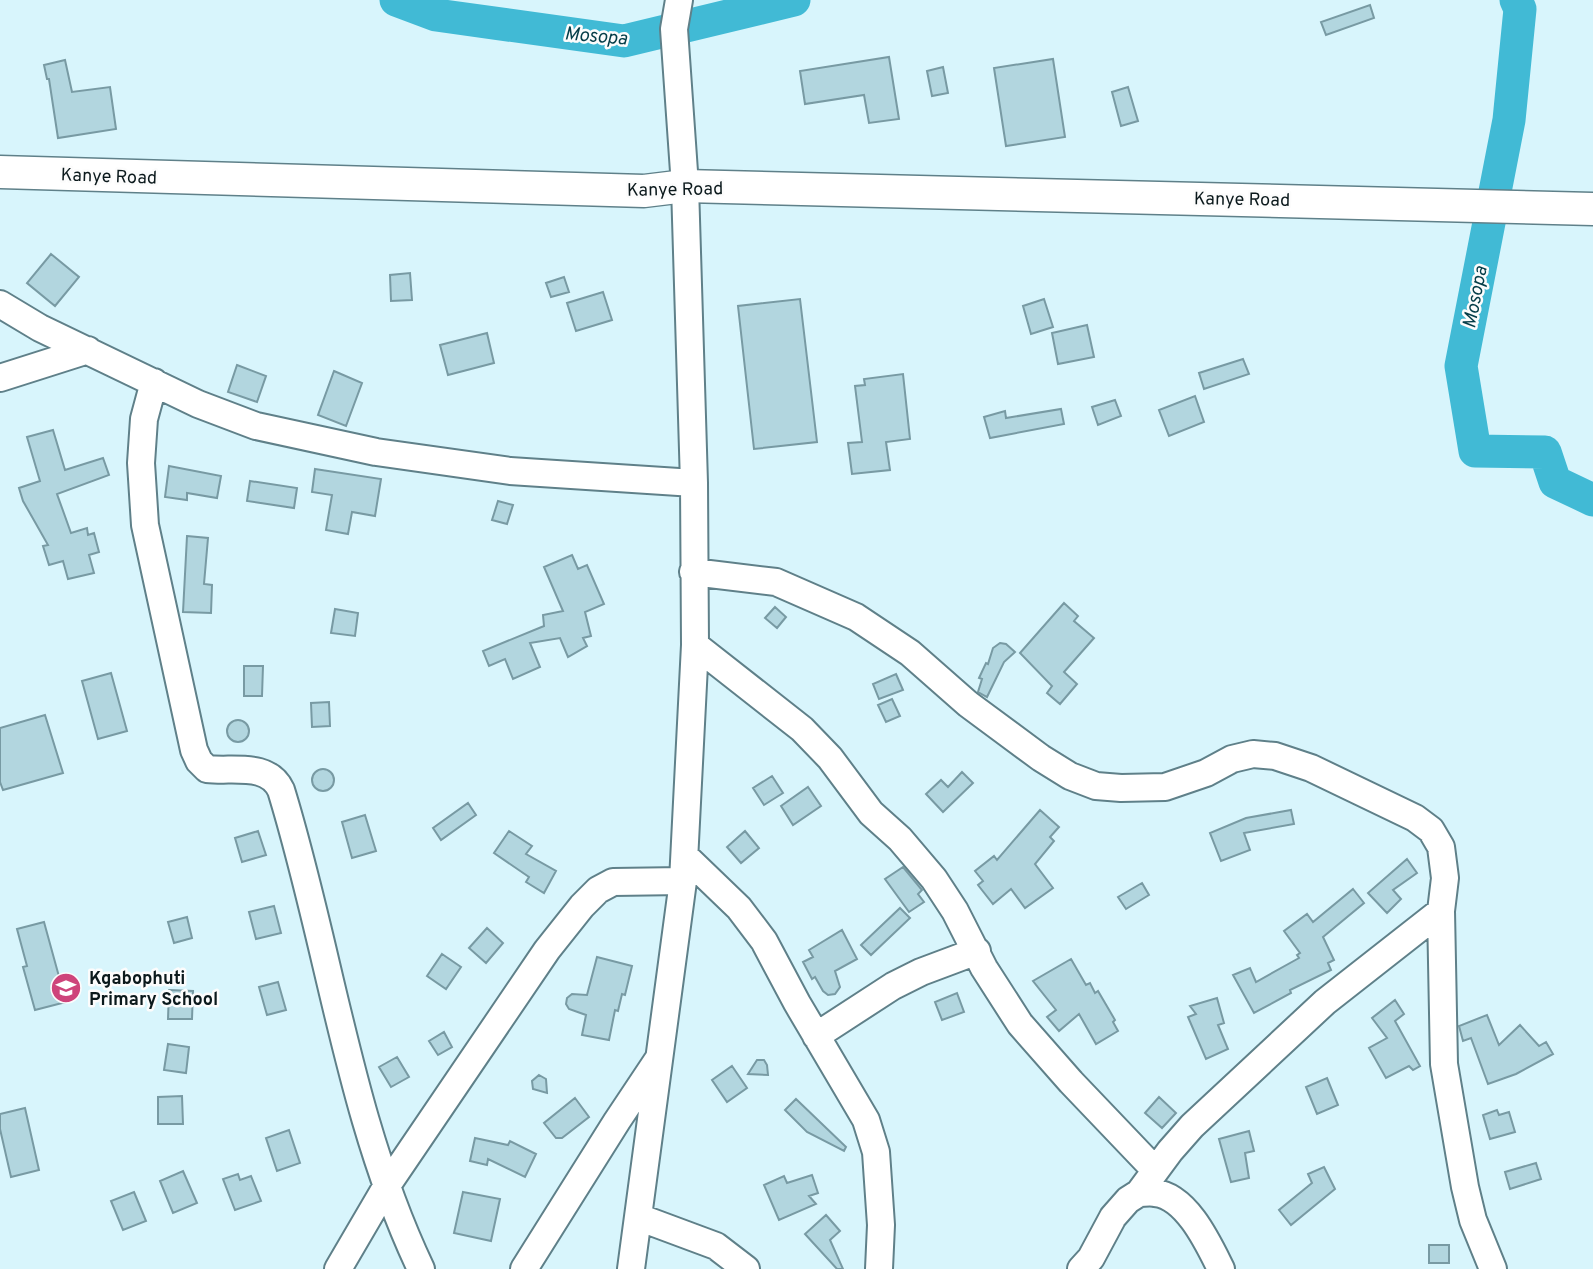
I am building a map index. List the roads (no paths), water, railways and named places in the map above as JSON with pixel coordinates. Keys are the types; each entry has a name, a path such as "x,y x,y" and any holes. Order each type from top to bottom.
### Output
{"main road":[{"name":"Kanye Road","path":"0,172 644,191 685,186 1593,209"}],"street":[{"path":"631,1269 685,869 695,645 694,483 685,186 674,29 679,0"},
{"path":"0,304 40,328 198,404 244,422 299,437 376,452 510,471 694,483"},
{"path":"0,378 88,350"},
{"path":"154,382 144,419 141,463 145,525 194,750 207,769 260,771 277,782 281,790 299,848 363,1112 386,1187 421,1269"},
{"path":"693,572 776,582 856,617 901,647 968,704 1041,758 1070,776 1096,786 1121,789 1165,787 1206,773 1232,759 1253,754 1275,756 1311,768 1415,818 1431,830 1441,847 1446,878 1441,911 1444,1064 1473,1220 1493,1269"},
{"path":"695,645 802,729 830,758 871,813 900,839 928,872 955,911 984,968 1020,1024 1071,1082 1156,1170"},
{"path":"338,1269 386,1187 547,950 590,897 613,882 685,869 751,922 872,1134 879,1186 879,1269"},
{"path":"1081,1269 1091,1258 1113,1217 1128,1200 1139,1193 1192,1126 1325,1002 1441,911"},
{"path":"816,1036 893,986 921,972 977,951"},
{"path":"524,1269 660,1057"},
{"path":"1139,1193 1158,1192 1180,1205 1201,1230 1221,1269"},
{"path":"638,1217 716,1246 746,1269"}],"waterway":[{"name":"Mosopa","path":"396,0 436,15 624,41 794,0"},
{"name":"Mosopa","path":"1516,0 1520,9 1509,120 1461,366 1475,451 1545,452 1555,482 1593,500"}],"place":[{"name":"Kgabophuti Primary School","path":"66,988"}]}
